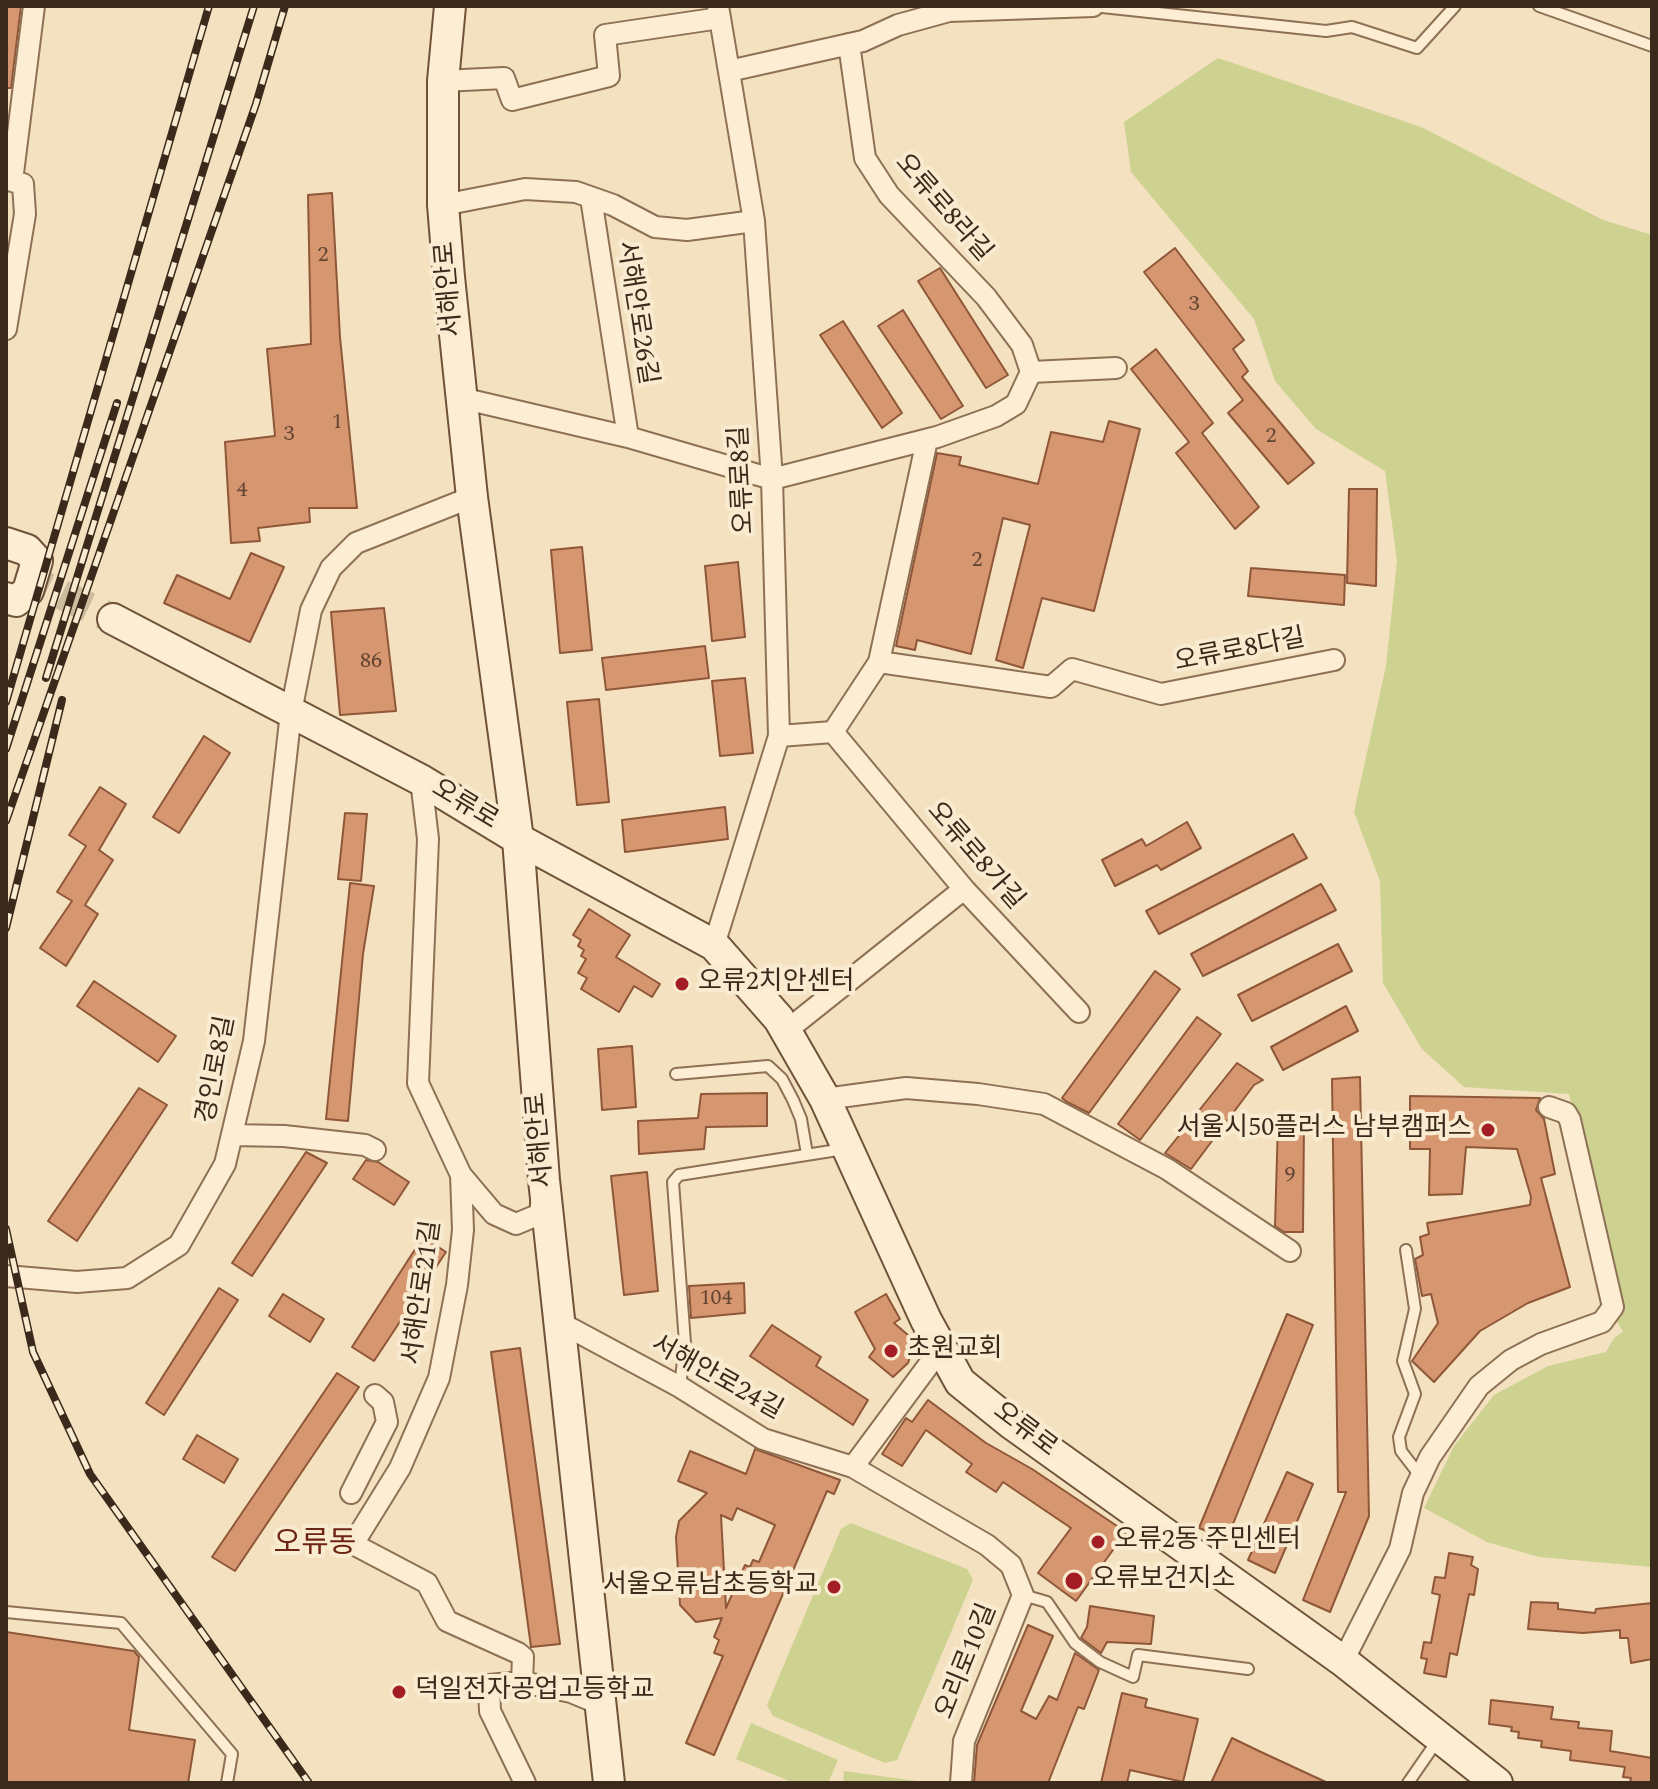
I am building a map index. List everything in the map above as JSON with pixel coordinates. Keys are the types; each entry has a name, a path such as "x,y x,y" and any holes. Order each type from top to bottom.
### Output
{"main road":[{"name":"서해안로","path":"450,6 443,81 443,205 472,497 518,839 544,1180 609,1783"},
{"path":"6,543 27,550 37,561 28,591 16,601 11,581"},
{"name":"오류로","path":"113,619 421,780 518,839 714,945 786,1031 825,1099 960,1382 1012,1424 1343,1661 1497,1783"}],"street":[{"path":"6,329 25,214 23,184 9,181 34,6"},
{"path":"729,71 849,44 949,11 1093,6"},
{"path":"443,81 504,78 512,100 609,76 605,35 719,12"},
{"name":"오류로8길","path":"714,945 779,736 772,479 754,221 719,12"},
{"name":"오류로8라길","path":"849,44 865,158 889,195 986,297 1022,345 1031,372"},
{"path":"443,205 525,189 576,192 655,227 687,230 754,221"},
{"name":"서해안로26길","path":"591,198 628,437"},
{"path":"461,398 628,437 772,479 927,440 996,416 1016,404 1031,372 1116,368"},
{"path":"779,736 833,732 879,662 927,440"},
{"path":"291,712 311,610 331,568 356,543 472,497"},
{"name":"오류로8다길","path":"879,662 1051,687 1072,669 1161,694 1334,660"},
{"name":"경인로8길","path":"6,1276 77,1282 127,1278 179,1245 225,1164 254,1041 291,712"},
{"name":"오류로8가길","path":"833,732 964,889 1079,1012"},
{"name":"서해안로21길","path":"421,780 428,839 418,1083 461,1175 494,1214 516,1224 540,1214 544,1180"},
{"path":"786,1031 964,889"},
{"path":"825,1099 906,1088 1044,1104 1167,1169 1290,1251"},
{"path":"1343,1661 1400,1549 1413,1493 1446,1432 1479,1386 1511,1360 1541,1344 1602,1322 1613,1307 1613,1296 1570,1120 1566,1113 1549,1107"},
{"path":"232,1135 284,1136 365,1145 375,1150"},
{"name":"서해안로21길","path":"461,1175 463,1230 459,1273 439,1378 400,1468 353,1544 427,1583 447,1621 523,1657 522,1682"},
{"name":"서해안로24길","path":"559,1322 680,1387 763,1439 853,1467 987,1545 1011,1565 1023,1595"},
{"path":"853,1467 942,1347"},
{"path":"351,1493 387,1422 383,1402 375,1395"},
{"name":"오리로10길","path":"961,1783 964,1741 1023,1595"},
{"path":"525,1783 490,1711 489,1685 522,1682 571,1692 600,1704"}],"lane":[{"path":"1093,6 1326,31 1352,27 1417,48 1455,6"},
{"path":"1539,6 1652,46"},
{"path":"676,1074 768,1066 782,1079 793,1100 801,1119 807,1154"},
{"path":"680,1387 685,1343 673,1182 679,1175 846,1148"},
{"path":"1406,1250 1415,1309 1403,1361 1415,1394 1399,1437 1405,1459 1421,1477"},
{"name":"오리로10길","path":"1023,1595 1047,1602 1075,1643 1100,1662 1133,1677 1138,1655 1248,1669"},
{"path":"6,1612 121,1623 232,1754 227,1783"},
{"path":"1408,1783 1440,1736"}],"green space":[{"path":"1218,58 1421,127 1603,220 1652,235 1652,1567 1539,1557 1487,1542 1424,1508 1454,1446 1494,1395 1548,1366 1606,1352 1614,1338 1623,1332 1615,1318 1623,1308 1569,1094 1464,1087 1422,1049 1383,983 1380,881 1354,812 1386,666 1397,561 1385,471 1316,429 1275,381 1254,319 1131,172 1124,122"},
{"path":"851,1523 967,1569 973,1580 897,1760 885,1763 773,1716 767,1705 841,1529"},
{"path":"751,1723 838,1760 828,1783 794,1783 736,1759"},
{"path":"844,1771 931,1783 843,1783"}],"building":[{"path":"6,6 21,6 11,88 6,88"},
{"path":"332,193 340,337 357,508 309,508 310,522 258,528 260,541 231,543 225,442 275,436 267,349 311,344 308,195"},
{"path":"1175,248 1244,340 1233,349 1248,371 1242,377 1314,463 1288,484 1228,413 1243,400 1144,272"},
{"path":"940,268 1008,375 986,388 918,281"},
{"path":"903,310 963,406 941,419 878,326"},
{"path":"843,321 902,413 882,428 820,335"},
{"path":"1156,349 1213,423 1202,433 1259,507 1235,529 1176,453 1189,442 1131,369"},
{"path":"1109,421 1140,429 1094,611 1042,598 1023,668 996,660 1030,525 1003,518 971,654 917,640 915,650 896,646 937,453 961,457 959,465 1038,484 1051,432 1103,442"},
{"path":"1349,489 1377,489 1376,586 1347,583"},
{"path":"582,547 592,650 560,653 551,550"},
{"path":"251,553 284,567 250,642 164,603 177,575 230,599"},
{"path":"738,562 745,637 712,641 705,566"},
{"path":"1251,568 1345,575 1344,605 1248,596"},
{"path":"384,608 396,711 340,715 331,612"},
{"path":"705,646 709,678 606,690 602,658"},
{"path":"745,678 753,753 720,756 712,681"},
{"path":"599,699 609,802 577,805 567,702"},
{"path":"204,736 230,753 179,833 153,817"},
{"path":"100,787 126,804 99,850 113,860 85,905 98,914 66,966 40,948 72,901 57,892 86,846 69,835"},
{"path":"725,807 728,839 625,852 622,820"},
{"path":"345,813 367,814 361,881 338,879"},
{"path":"1187,822 1201,848 1161,870 1157,865 1115,886 1102,860 1142,839 1146,846"},
{"path":"1293,834 1307,858 1159,934 1146,911"},
{"path":"350,883 374,886 363,954 348,1121 326,1119"},
{"path":"1321,884 1336,910 1203,976 1191,954"},
{"path":"589,909 630,935 616,957 660,984 652,997 634,986 619,1012 581,989 587,978 578,973 586,959 581,956 584,950 578,946 581,940 573,935"},
{"path":"1338,944 1352,971 1252,1021 1238,995"},
{"path":"1155,971 1180,989 1089,1113 1067,1102 1062,1098"},
{"path":"94,981 176,1036 158,1062 77,1006"},
{"path":"1346,1006 1358,1031 1283,1070 1271,1047"},
{"path":"1197,1017 1221,1034 1140,1140 1118,1124"},
{"path":"632,1046 636,1107 602,1110 598,1049"},
{"path":"1237,1063 1263,1080 1254,1085 1191,1169 1165,1153"},
{"path":"1360,1077 1369,1516 1330,1612 1303,1600 1346,1492 1338,1492 1332,1079"},
{"path":"139,1088 167,1105 77,1241 48,1221"},
{"path":"767,1093 767,1126 706,1127 704,1149 639,1154 638,1121 698,1118 701,1094"},
{"path":"1410,1096 1540,1098 1536,1110 1544,1119 1555,1174 1541,1178 1570,1287 1528,1303 1480,1331 1434,1382 1412,1361 1438,1323 1431,1294 1422,1296 1415,1259 1423,1255 1420,1237 1429,1234 1427,1223 1530,1205 1531,1197 1517,1149 1466,1147 1462,1194 1429,1195 1430,1149 1410,1149"},
{"path":"1304,1121 1303,1232 1284,1232 1275,1226 1278,1122"},
{"path":"306,1152 327,1163 252,1276 232,1263"},
{"path":"366,1160 378,1162 409,1182 394,1205 353,1179"},
{"path":"647,1172 658,1291 624,1295 611,1176"},
{"path":"423,1237 446,1252 374,1361 352,1347"},
{"path":"744,1283 745,1313 691,1318 689,1286"},
{"path":"219,1288 238,1300 164,1415 146,1403"},
{"path":"283,1294 324,1319 310,1342 269,1316"},
{"path":"886,1294 900,1319 894,1323 915,1341 908,1363 893,1377 869,1357 875,1349 855,1312"},
{"path":"1287,1314 1313,1325 1227,1539 1199,1528"},
{"path":"772,1325 821,1357 816,1366 868,1400 853,1425 750,1356"},
{"path":"520,1348 560,1644 531,1647 491,1352"},
{"path":"337,1373 359,1387 235,1571 212,1557"},
{"path":"928,1400 986,1443 1032,1469 1126,1532 1076,1601 1038,1573 1071,1528 1003,1482 996,1492 966,1472 972,1464 926,1430 902,1466 882,1454 906,1418 912,1422"},
{"path":"197,1435 238,1459 224,1483 183,1459"},
{"path":"755,1449 840,1480 834,1494 827,1491 714,1755 686,1743 723,1656 714,1653 719,1640 714,1637 722,1618 696,1622 680,1605 676,1537 679,1521 707,1493 678,1481 690,1451 746,1474","holes":["737,1508 775,1525 759,1562 753,1560 750,1567 745,1565 726,1608 721,1515 732,1520"]},
{"path":"1287,1472 1313,1484 1275,1573 1248,1560"},
{"path":"1449,1553 1473,1557 1471,1565 1478,1569 1474,1595 1469,1594 1457,1655 1450,1653 1446,1677 1424,1673 1427,1659 1421,1658 1424,1642 1431,1643 1440,1595 1432,1593 1435,1577 1445,1578"},
{"path":"1531,1602 1558,1603 1558,1609 1595,1613 1596,1609 1652,1603 1652,1659 1631,1663 1628,1638 1620,1638 1620,1630 1583,1633 1528,1629"},
{"path":"1090,1606 1154,1616 1151,1644 1107,1642 1101,1653 1081,1638 1087,1627"},
{"path":"1028,1625 1053,1636 1021,1711 1036,1719 1049,1696 1057,1700 1075,1653 1099,1670 1084,1709 1078,1707 1048,1783 974,1783 977,1745"},
{"path":"6,1632 134,1651 139,1657 129,1730 195,1740 188,1783 6,1783"},
{"path":"1122,1693 1147,1699 1145,1707 1198,1719 1183,1782 1130,1770 1127,1783 1101,1783"},
{"path":"1491,1700 1553,1707 1551,1719 1579,1722 1578,1728 1612,1731 1610,1751 1652,1758 1652,1783 1630,1783 1631,1778 1623,1777 1625,1767 1570,1760 1571,1751 1541,1747 1542,1741 1518,1738 1519,1732 1511,1731 1512,1727 1489,1724"},
{"path":"1232,1738 1261,1752 1328,1783 1211,1783"}],"tunnel":[{"path":"21,575 113,619"}],"railway":[{"path":"6,702 209,6"},
{"path":"46,678 254,6"},
{"path":"6,821 256,104 285,6"},
{"path":"6,749 117,403"},
{"path":"6,928 62,700"},
{"path":"6,1229 33,1352 90,1474 309,1783"}],"place":[{"name":"오류2치안센터","path":"682,984"},
{"name":"서울시50플러스 남부캠퍼스","path":"1488,1130"},
{"name":"초원교회","path":"891,1351"},
{"name":"오류2동 주민센터","path":"1098,1542"},
{"name":"오류보건지소","path":"1074,1581"},
{"name":"서울오류남초등학교","path":"834,1587"},
{"name":"덕일전자공업고등학교","path":"399,1692"}],"district":[{"name":"오류동","path":"315,1546"}]}
